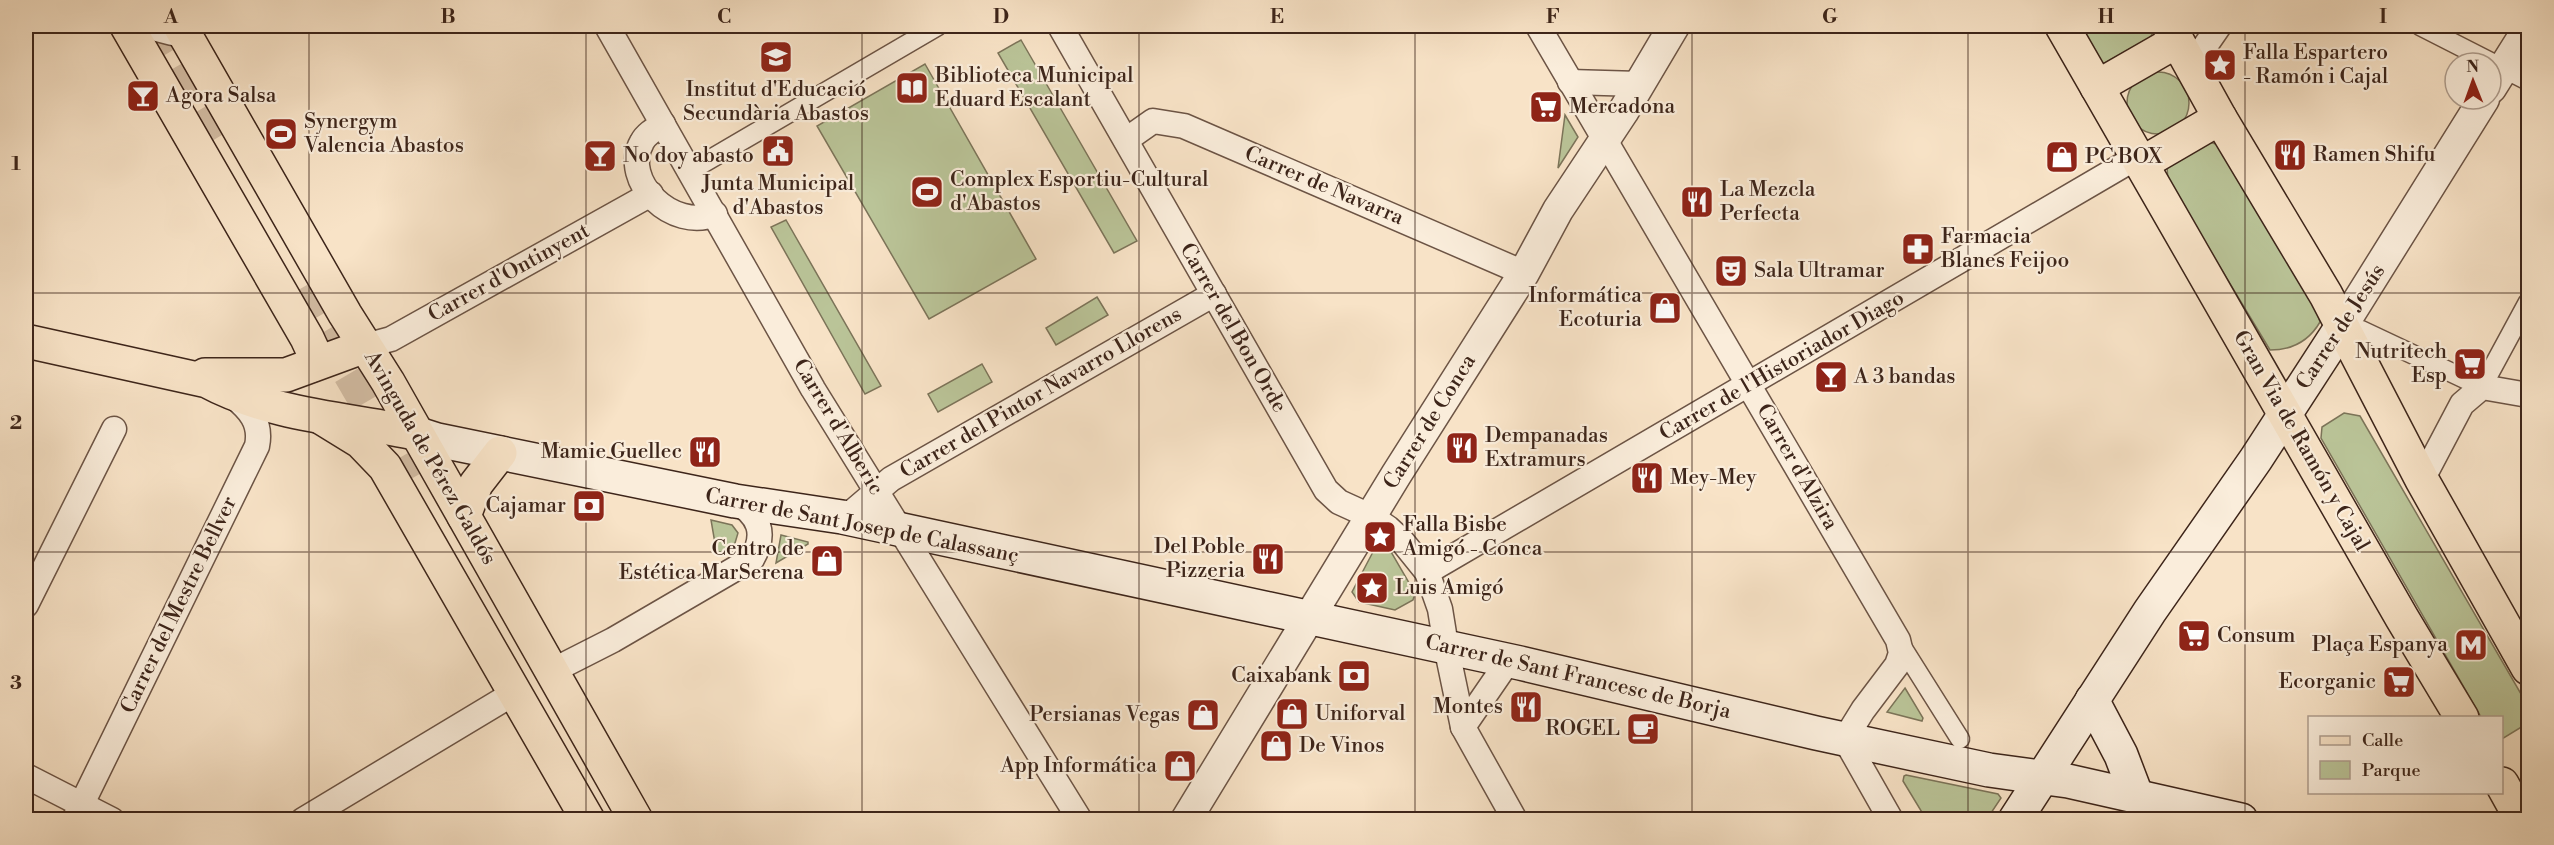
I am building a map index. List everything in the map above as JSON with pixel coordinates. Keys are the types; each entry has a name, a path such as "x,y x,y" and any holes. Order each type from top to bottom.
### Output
{"main road":[{"path":"127,26 307,338 313,351 312,365"},
{"name":"Avinguda de Pérez Galdós","path":"143,26 198,74 220,99"},
{"name":"Gran Via de Ramón y Cajal","path":"2062,26 2402,618 2461,716"},
{"name":"Avinguda de Pérez Galdós","path":"184,27 220,99 464,516 636,819"},
{"path":"2097,87 2179,44 2326,295 2422,480 2529,668"},
{"path":"2139,160 2220,117"},
{"path":"223,144 305,287"},
{"name":"Carrer de Jesús","path":"2015,819 2150,610 2285,415 2341,327"},
{"path":"26,341 207,381 232,394 322,418 356,421 415,433"},
{"path":"182,375 286,375 365,346"},
{"name":"Avinguda de Pérez Galdós","path":"322,418 361,442 385,467 588,819"},
{"name":"Carrer de Sant Josep de Calassanç","path":"415,433 437,440 735,501 842,517 1310,618"},
{"path":"464,516 476,484 500,453"},
{"name":"Avinguda de Pérez Galdós","path":"608,819 414,477 618,819"},
{"name":"Carrer de Sant Francesc de Borja","path":"1310,618 1509,660 1845,739 1989,770 2044,777 2241,819"},
{"path":"2092,700 2121,755 2137,797"},
{"path":"2503,786 2521,819 2529,815"}],"street":[{"path":"143,26 172,33 184,27"},
{"name":"Carrer d'Alberic","path":"607,26 813,389 1080,819"},
{"path":"690,171 938,26"},
{"name":"Carrer del Bon Orde","path":"1060,26 1326,490 1339,502 1372,517 1402,541 1426,572 1440,609 1463,727 1515,819"},
{"name":"Carrer d'Alzira","path":"1538,26 1898,640 1960,739"},
{"name":"Carrer de Conca","path":"1186,819 1396,475 1524,273 1558,210 1605,139 1674,26"},
{"path":"2179,44 2219,26"},
{"path":"2420,26 2508,79 2529,29"},
{"path":"1570,82 1639,84"},
{"name":"Carrer de Jesús","path":"2341,327 2476,111"},
{"name":"Carrer de Navarra","path":"1126,140 1153,121 1184,126 1524,273"},
{"path":"663,124 642,141 638,154 640,174 651,194 659,206 677,215 690,219 705,218 715,214"},
{"name":"Carrer de l'Historiador Diago","path":"1426,572 2139,160"},
{"name":"Carrer d'Ontinyent","path":"365,346 391,339 651,194"},
{"name":"Carrer del Pintor Navarro Llorens","path":"842,517 850,514 891,479 1214,294"},
{"path":"2422,480 2462,404 2482,387 2529,302"},
{"path":"2341,327 2361,330 2482,387 2529,395"},
{"name":"Carrer del Mestre Bellver","path":"78,812 257,446 258,427 254,416 232,394"},
{"path":"26,605 114,429"},
{"path":"552,671 613,640 752,559 760,546 760,533 750,510 735,501"},
{"path":"1891,819 1845,739 1863,710 1897,665 1901,652 1898,640"},
{"path":"1463,727 1509,660"},
{"path":"303,819 514,693"},
{"path":"26,776 78,812 112,819"}],"green space":[{"path":"2075,26 2149,26 2153,31 2151,37 2103,64 2097,63"},
{"path":"1021,40 1137,241 1114,253 998,53"},
{"name":"Complex Esportiu-Cultural d'Abastos","path":"925,64 1036,259 929,319 817,126"},
{"path":"2152,72 2164,72 2180,81 2187,91 2189,103 2187,115 2180,125 2164,134 2152,134 2141,129 2132,120 2127,109 2127,97 2132,86 2141,77"},
{"path":"1565,115 1578,137 1558,168"},
{"path":"2210,142 2221,146 2316,309 2320,322 2316,329 2293,346 2270,350 2168,181 2167,166"},
{"path":"786,220 881,386 865,394 771,227"},
{"path":"1097,297 1108,315 1056,345 1046,328"},
{"path":"982,364 992,382 938,412 928,394"},
{"path":"2344,413 2360,416 2528,706 2528,723 2503,738 2503,716 2480,716 2321,438 2322,427"},
{"path":"711,520 732,525 738,533 735,543 717,555"},
{"path":"781,535 808,542 808,544 776,563"},
{"path":"1382,546 1390,550 1415,593 1413,600 1395,610 1359,602 1352,592 1374,550"},
{"path":"1905,688 1923,718 1922,721 1887,712"},
{"path":"1906,775 1998,794 2001,798 1987,819 1926,819 1903,781"}],"tunnel":[{"path":"149,26 220,146"},
{"path":"300,289 411,479"}],"place":[{"name":"Institut d'Educació Secundària Abastos","path":"776,57"},
{"name":"Falla Espartero - Ramón i Cajal","path":"2220,65"},
{"name":"Biblioteca Municipal Eduard Escalant","path":"912,88"},
{"name":"Agora Salsa","path":"143,96"},
{"name":"Mercadona","path":"1546,107"},
{"name":"Synergym Valencia Abastos","path":"281,134"},
{"name":"Junta Municipal d'Abastos","path":"778,151"},
{"name":"Ramen Shifu","path":"2290,155"},
{"name":"No doy abasto","path":"600,156"},
{"name":"PC BOX","path":"2062,157"},
{"name":"Complex Esportiu-Cultural d'Abastos","path":"927,192"},
{"name":"La Mezcla Perfecta","path":"1697,202"},
{"name":"Farmacia Blanes Feijoo","path":"1918,249"},
{"name":"Sala Ultramar","path":"1731,271"},
{"name":"Informática Ecoturia","path":"1665,308"},
{"name":"Nutritech Esp","path":"2470,364"},
{"name":"A 3 bandas","path":"1831,377"},
{"name":"Dempanadas Extramurs","path":"1462,448"},
{"name":"Mamie Guellec","path":"705,452"},
{"name":"Mey-Mey","path":"1647,478"},
{"name":"Cajamar","path":"589,506"},
{"name":"Falla Bisbe Amigó - Conca","path":"1380,537"},
{"name":"Del Poble Pizzeria","path":"1268,559"},
{"name":"Centro de Estética MarSerena","path":"827,561"},
{"name":"Luis Amigó","path":"1372,588"},
{"name":"Consum","path":"2194,636"},
{"name":"Plaça Espanya","path":"2471,645"},
{"name":"Caixabank","path":"1354,676"},
{"name":"Ecorganic","path":"2399,682"},
{"name":"Montes","path":"1526,707"},
{"name":"Uniforval","path":"1292,714"},
{"name":"Persianas Vegas","path":"1203,715"},
{"name":"ROGEL","path":"1643,729"},
{"name":"De Vinos","path":"1276,746"},
{"name":"App Informática","path":"1180,766"}]}
